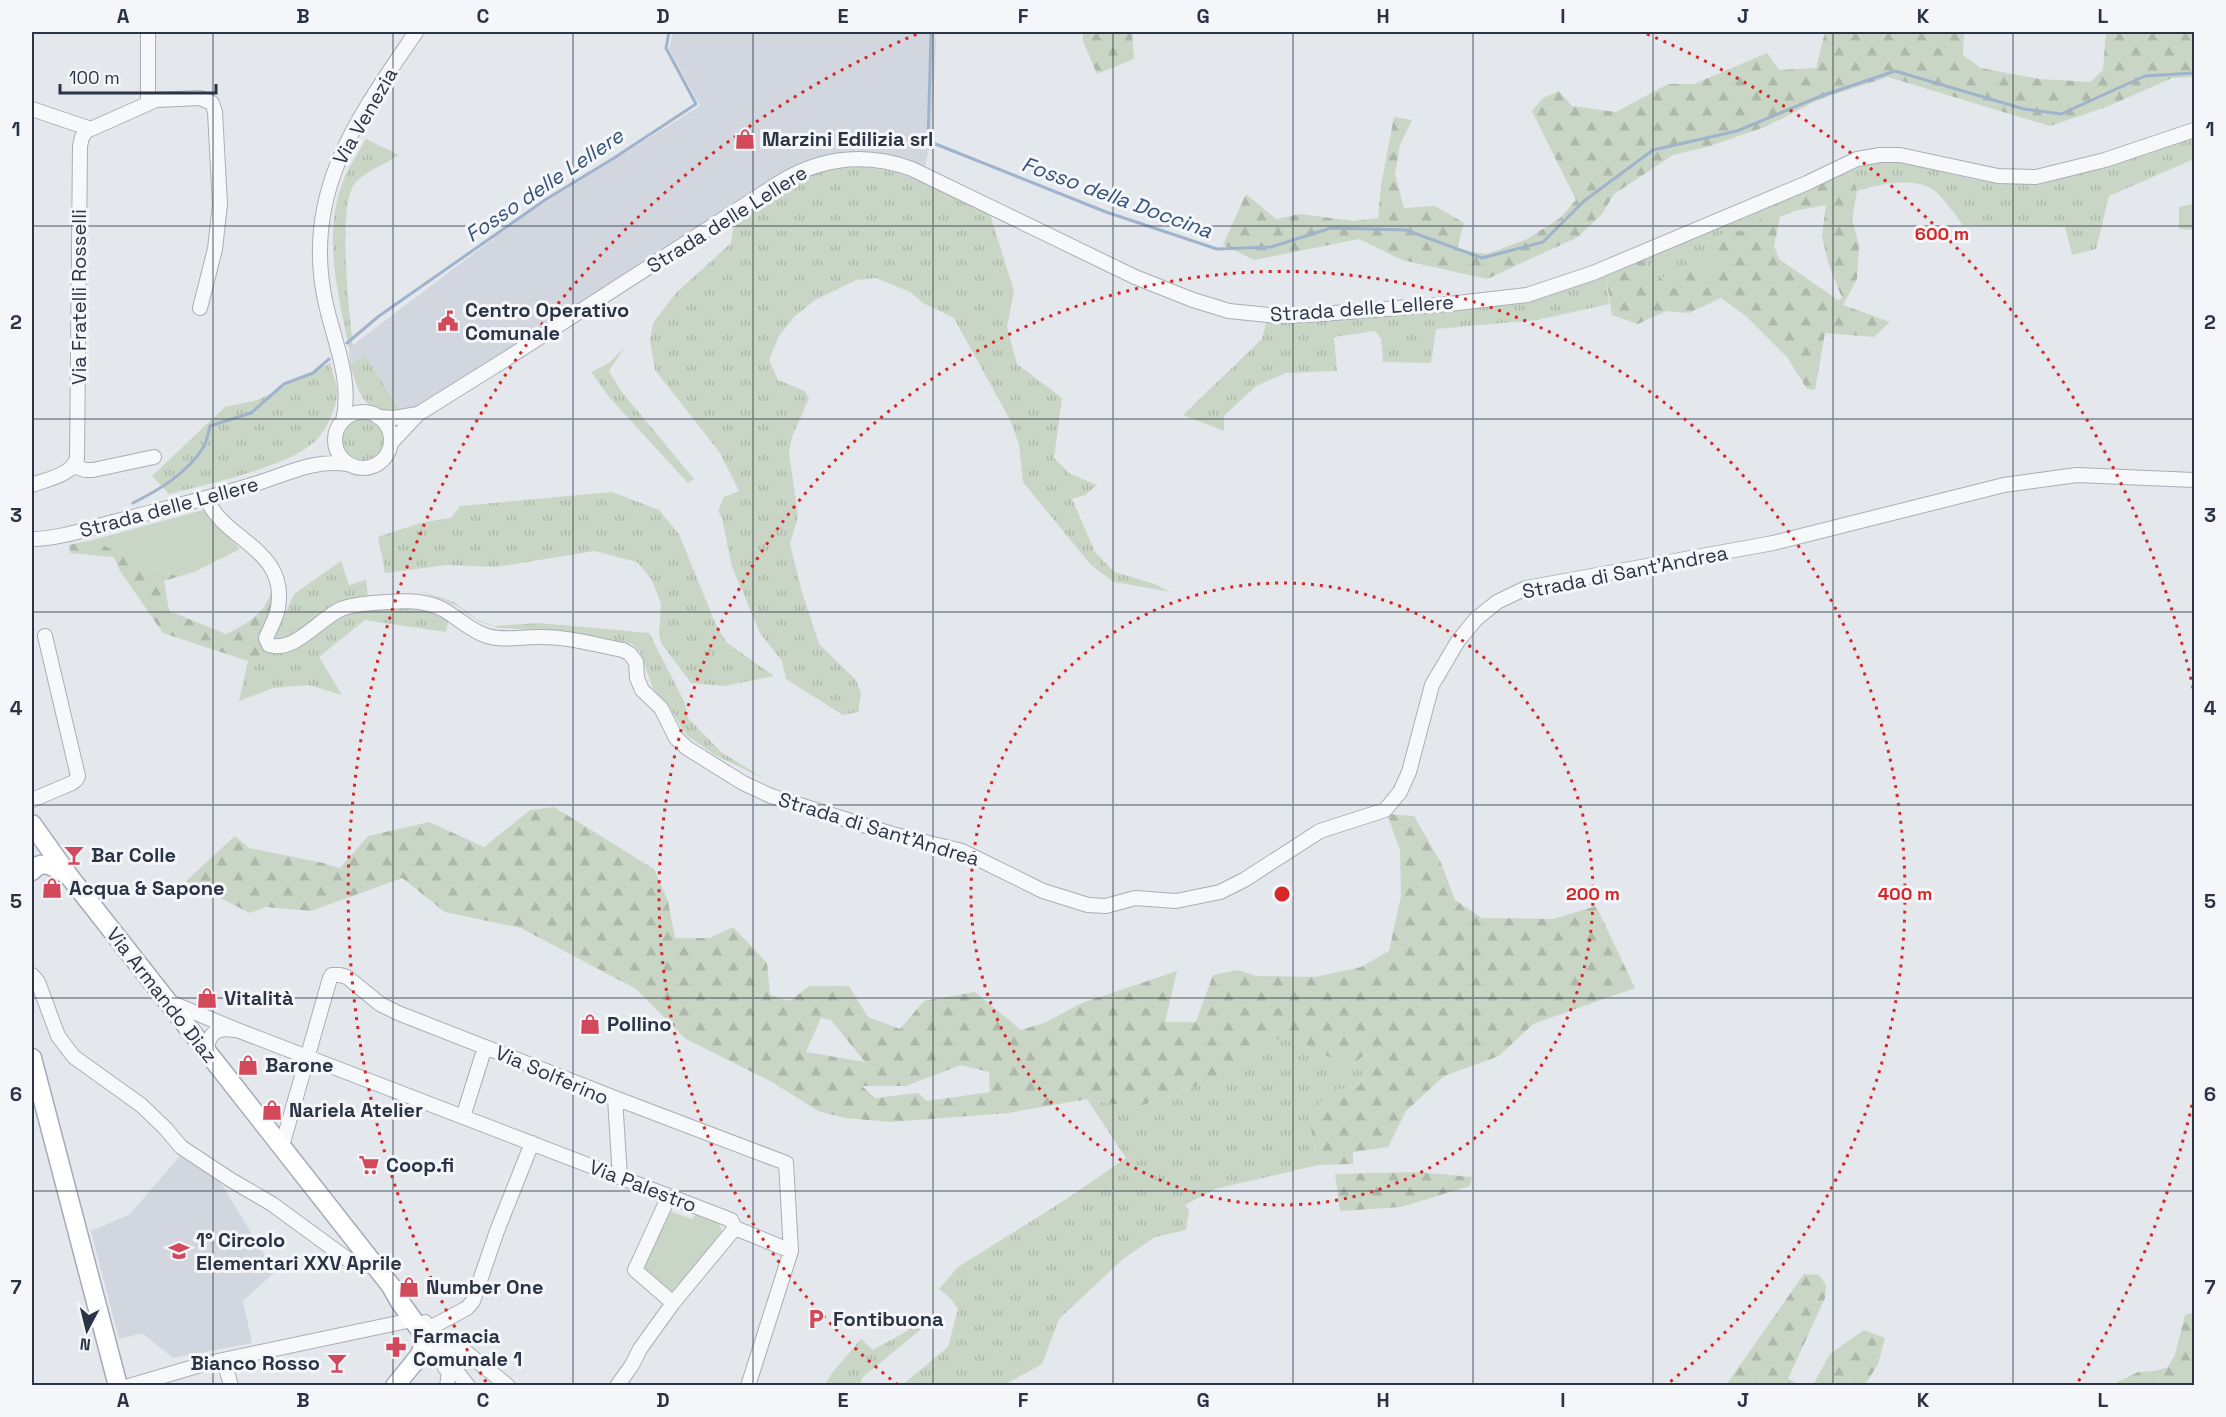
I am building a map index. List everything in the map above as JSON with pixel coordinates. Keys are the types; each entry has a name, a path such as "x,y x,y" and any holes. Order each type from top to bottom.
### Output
{"main road":[{"path":"32,859 38,857 44,846 35,831"},
{"name":"Via Armando Diaz","path":"35,831 375,1264 412,1320 435,1331"},
{"path":"32,871 39,864 48,864 69,876"},
{"path":"32,1058 118,1386"},
{"path":"395,1386 420,1355 426,1342 435,1331"}],"street":[{"path":"148,32 148,103"},
{"name":"Via Venezia","path":"344,421 347,401 346,382 329,319 321,277 320,238 326,200 334,167 345,144 376,91 416,32"},
{"path":"32,109 88,129 105,124 161,99 200,98 210,101 214,108 220,204 215,249 200,308"},
{"name":"Via Fratelli Rosselli","path":"73,466 77,456 80,146 82,137 88,129"},
{"name":"Strada delle Lellere","path":"391,443 418,414 503,362 775,185 808,167 835,160 866,159 901,165 935,179 1135,277 1206,305 1229,311 1278,316 1349,313 1527,295 1593,273 1807,183 1857,159 1880,155 1900,155 1998,176 2036,177 2105,160 2194,130"},
{"name":"Via Venezia","path":"346,382 358,403 372,415"},
{"path":"358,413 372,415 388,428 391,443 383,460 367,468 348,464 338,452 336,436 344,421 358,413"},
{"name":"Strada delle Lellere","path":"372,415 394,418 418,414"},
{"name":"Strada delle Lellere","path":"304,466 326,449 336,436"},
{"path":"32,485 62,474 73,466 90,470 154,457"},
{"name":"Strada delle Lellere","path":"32,539 64,535 206,498 265,481 304,466 331,462 348,464"},
{"name":"Strada di Sant'Andrea","path":"206,498 216,513 237,534 258,550 278,579 278,606 266,638 269,645 279,646 295,640 344,607 421,602 441,608 486,636 504,639 537,636 559,638 623,650 630,654 636,662 637,678 642,690 661,708 676,738 687,748 743,783 771,796 892,834 962,851 1043,891 1088,905 1106,906 1135,898 1176,901 1220,892 1244,880 1320,831 1385,810 1400,792 1409,772 1431,685 1458,641 1476,619 1490,608 1526,588 1773,543 2004,485 2077,475 2194,480"},
{"path":"32,800 72,783 78,776 45,636"},
{"path":"32,975 38,982 58,1036 80,1062 141,1105 181,1147 278,1208 350,1262 363,1266 375,1264"},
{"name":"Via Solferino","path":"306,1057 330,978 334,975 344,976 387,1008 615,1098 620,1177"},
{"name":"Via Palestro","path":"167,1001 306,1057 731,1220 735,1228 791,1251"},
{"path":"207,1051 209,1038 214,1032 222,1029 237,1030"},
{"name":"Via Solferino","path":"463,1117 485,1047"},
{"path":"282,1146 306,1057"},
{"path":"615,1098 786,1163 791,1251 748,1386"},
{"path":"435,1331 473,1301 497,1231 532,1143"},
{"path":"669,1196 635,1270 673,1304"},
{"path":"617,1386 640,1349 673,1304 735,1228"},
{"path":"391,1286 435,1331 450,1355 451,1364 447,1386"},
{"path":"129,1386 224,1360 412,1320"},
{"path":"435,1331 444,1361 447,1386"},
{"path":"435,1331 466,1351 508,1386"},
{"path":"224,1360 231,1386"},
{"path":"451,1364 468,1386"}],"shaded area":[{"path":"673,32 934,32 936,41 931,142 921,181 876,168 809,175 412,427 365,355 350,365 349,348 523,216 700,106 669,49"},
{"name":"1° Circolo Elementari XXV Aprile","path":"180,1156 219,1180 275,1272 243,1301 252,1343 173,1358 142,1333 119,1339 91,1231 129,1215"}],"green space":[{"path":"1083,32 1132,32 1134,59 1097,74 1083,41"},
{"path":"1825,32 1964,32 1963,55 1981,68 2040,79 2090,82 2103,70 2106,32 2194,32 2194,77 2172,78 2109,106 2050,126 1888,77 1820,99 1765,127 1707,147 1673,155 1614,194 1602,214 1578,237 1487,279 1402,260 1359,239 1254,260 1223,245 1246,194 1276,219 1300,214 1354,221 1378,218 1381,186 1394,117 1412,120 1400,145 1395,174 1404,208 1435,206 1464,223 1457,249 1487,254 1527,239 1560,218 1576,200 1532,111 1543,98 1559,91 1572,106 1616,112 1668,84 1694,84 1767,53 1779,70 1816,68"},
{"path":"2194,138 2194,159 2109,196 2096,249 2072,255 2065,227 1963,225 1944,200 1924,185 1885,184 1857,191 1851,171 1868,163 1908,163 1976,180 2039,185"},
{"path":"366,139 399,155 360,178 350,194 345,235 353,347 349,348 334,266 334,224 336,204 342,184"},
{"path":"862,167 912,178 990,214 1014,291 1007,327 1017,364 1062,398 1054,458 1070,474 1097,485 1085,495 1072,499 1095,552 1114,572 1152,583 1171,592 1114,582 1091,565 1023,482 1019,444 1010,420 954,318 923,303 910,292 876,278 856,280 815,300 794,317 779,336 769,360 778,380 805,391 809,398 792,437 789,452 798,516 790,544 802,592 819,644 856,680 861,694 858,712 843,715 786,679 782,661 760,633 732,567 722,518 718,511 724,497 739,491 720,453 655,370 650,341 653,323 676,293 731,243 734,222 809,175 830,169"},
{"path":"1851,171 1857,191 1852,220 1859,245 1857,279 1843,305 1890,322 1874,337 1825,333 1815,390 1807,389 1787,357 1746,316 1721,298 1689,313 1666,311 1638,324 1612,315 1606,276 1644,259 1655,281 1688,266 1712,266 1706,238 1754,228 1769,204","holes":["1826,205 1822,236 1828,262 1842,298 1838,300 1779,259 1774,246 1780,217 1794,211"]},
{"path":"1769,204 1754,228 1706,239 1713,266 1688,266 1655,281 1644,259"},
{"path":"2194,204 2194,230 2179,229 2179,207"},
{"path":"1606,276 1609,304 1537,320 1436,329 1431,363 1383,362 1381,338 1375,331 1334,337 1337,371 1286,373 1256,386 1224,416 1224,431 1183,415 1262,339 1266,323 1334,320 1509,304 1543,297"},
{"path":"624,348 609,371 621,391 694,479 688,483 610,398 591,372 609,363"},
{"path":"365,355 401,411 379,410 365,401 350,365"},
{"path":"330,363 337,390 335,407 322,433 300,452 244,474 169,494 152,476 225,407 258,400"},
{"path":"363,419 379,425 385,441 379,457 363,463 347,457 341,441 347,425"},
{"path":"612,492 659,510 679,534 716,625 726,642 774,676 724,686 691,683 661,643 659,633 661,604 652,580 637,562 595,551 496,567 447,565 385,573 378,537 420,523 451,518 460,506"},
{"path":"203,510 240,549 194,572 167,575 93,540"},
{"path":"93,540 167,575 194,572 164,581 169,611 226,634 253,618 264,606 271,592 277,594 261,639 268,653 248,661 163,633 120,571 114,557 70,553 69,545"},
{"path":"341,561 349,585 366,580 368,597 284,639 275,640 294,594"},
{"path":"420,591 454,602 476,619 494,626 539,623 649,633 685,703 688,718 721,752 765,779 715,755 686,735 667,703 653,689 640,652 632,644 559,631 499,628 478,621 457,606"},
{"path":"372,606 430,608 449,619 446,632 365,620 319,657 342,695 309,685 273,688 239,701 248,661 289,648 347,610"},
{"path":"554,807 654,869 668,901 675,938 710,938 733,927 767,963 770,995 790,1001 809,986 849,986 868,1017 900,1029 924,1001 975,992 1021,1030 1044,1023 1082,1003 1177,971 1165,1022 1196,1022 1213,975 1237,970 1257,976 1315,977 1361,967 1389,951 1401,896 1400,850 1387,814 1414,816 1441,863 1455,900 1482,918 1553,919 1596,906 1635,988 1533,1024 1499,1056 1444,1076 1406,1111 1388,1147 1353,1152 1353,1164 1318,1165 1309,1118 1330,1091 1359,1086 1372,1061 1366,1054 1350,1066 1284,1038 1262,1043 1211,1081 1135,1108 1087,1099 1008,1113 891,1122 845,1118 818,1111 772,1082 686,1039 636,989 521,928 445,912 402,878 311,911 265,907 250,913 186,881 235,836 249,848 340,868 368,836 429,822 484,847 530,810","holes":["821,1018 831,1020 865,1062 806,1052","961,1065 989,1072 990,1092 927,1101 918,1093 875,1098 862,1086 906,1086"]},
{"path":"1284,1038 1350,1066 1366,1054 1372,1061 1359,1086 1330,1091 1309,1118 1318,1165 1215,1189 1185,1205 1189,1210 1186,1230 1155,1237 1123,1259 1059,1319 1042,1364 1004,1385 901,1386 948,1347 958,1309 939,1289 958,1267 1065,1200 1126,1158 1087,1099 1136,1108 1211,1081 1262,1042"},
{"path":"1418,1172 1472,1177 1470,1186 1401,1207 1340,1211 1335,1174"},
{"path":"669,1211 692,1219 699,1214 718,1221 722,1231 674,1293 643,1268"},
{"path":"1804,1274 1819,1275 1826,1285 1825,1298 1788,1379 1801,1385 1726,1385"},
{"path":"943,1311 863,1377 859,1385 825,1385 832,1373 861,1339 873,1350"},
{"path":"2194,1312 2194,1385 2112,1385 2138,1372 2155,1371 2168,1367 2175,1355 2185,1315"},
{"path":"1864,1330 1885,1338 1878,1364 1865,1385 1813,1385 1830,1354"}],"waterway":[{"name":"Fosso delle Lellere","path":"347,343 379,316 545,200 696,104 666,48 669,32"},
{"name":"Fosso della Doccina","path":"931,32 928,141 1106,212 1217,249 1271,247 1331,228 1406,230 1482,258 1543,242 1584,201 1653,150 1737,131 1821,96 1895,71 2024,109 2061,114 2145,76 2194,73"},
{"name":"Fosso delle Lellere","path":"133,503 162,487 189,466 204,446 210,426 251,413 284,384 313,373 329,359"}],"place":[{"name":"Marzini Edilizia srl","path":"745,139"},
{"name":"Centro Operativo Comunale","path":"448,321"},
{"name":"Bar Colle","path":"74,855"},
{"name":"Acqua & Sapone","path":"52,888"},
{"name":"Vitalità","path":"207,998"},
{"name":"Pollino","path":"590,1024"},
{"name":"Barone","path":"248,1065"},
{"name":"Nariela Atelier","path":"272,1110"},
{"name":"Coop.fi","path":"369,1165"},
{"name":"1° Circolo Elementari XXV Aprile","path":"179,1251"},
{"name":"Number One","path":"409,1287"},
{"name":"Fontibuona","path":"816,1319"},
{"name":"Farmacia Comunale 1","path":"396,1347"},
{"name":"Bianco Rosso","path":"337,1363"}]}
